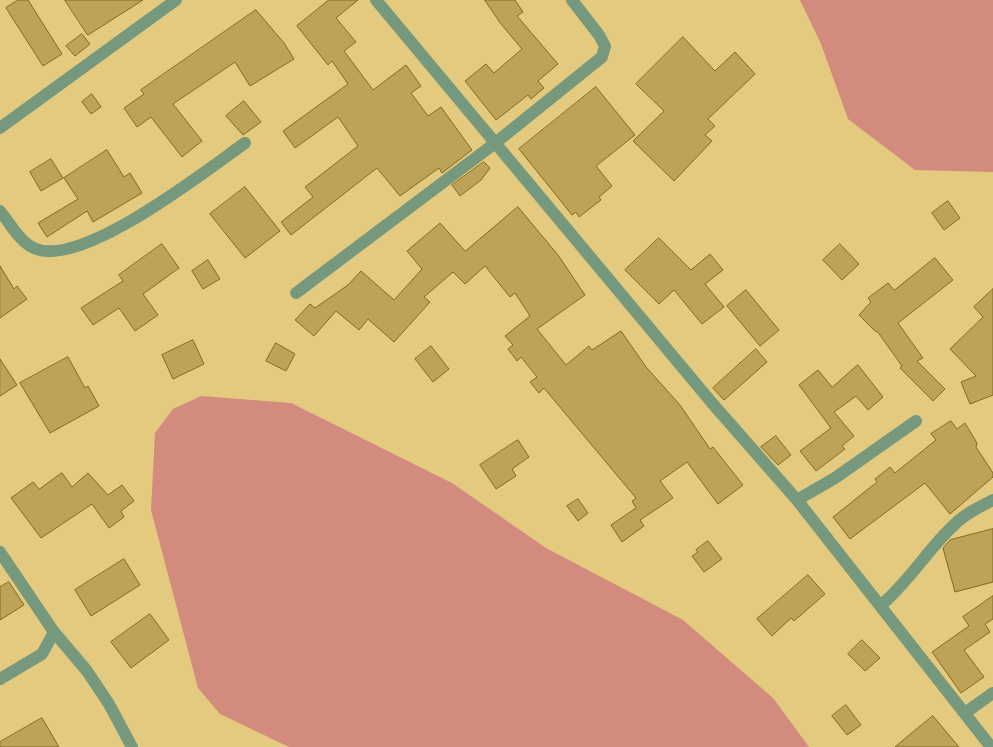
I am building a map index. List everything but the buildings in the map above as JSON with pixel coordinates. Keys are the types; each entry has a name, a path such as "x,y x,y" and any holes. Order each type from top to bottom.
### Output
{"street":[{"path":"0,128 176,0"},
{"path":"376,0 494,144 725,418 797,500 991,747"},
{"path":"296,293 494,144 602,57 605,46 599,35 572,0"},
{"path":"0,211 25,242 35,249 58,251 104,235 126,224 245,143"},
{"path":"797,500 835,478 916,421"},
{"path":"880,606 906,582 952,526 963,517 993,500"},
{"path":"0,552 54,632 87,671 109,704 132,747"},
{"path":"0,679 42,654 54,632"},
{"path":"964,713 993,693"}],"shaded area":[{"path":"800,0 993,0 993,172 915,170 848,119 821,44"},
{"path":"201,396 291,403 452,483 546,548 683,620 773,698 809,747 289,747 220,714 198,688 151,510 155,433 173,409"}]}
